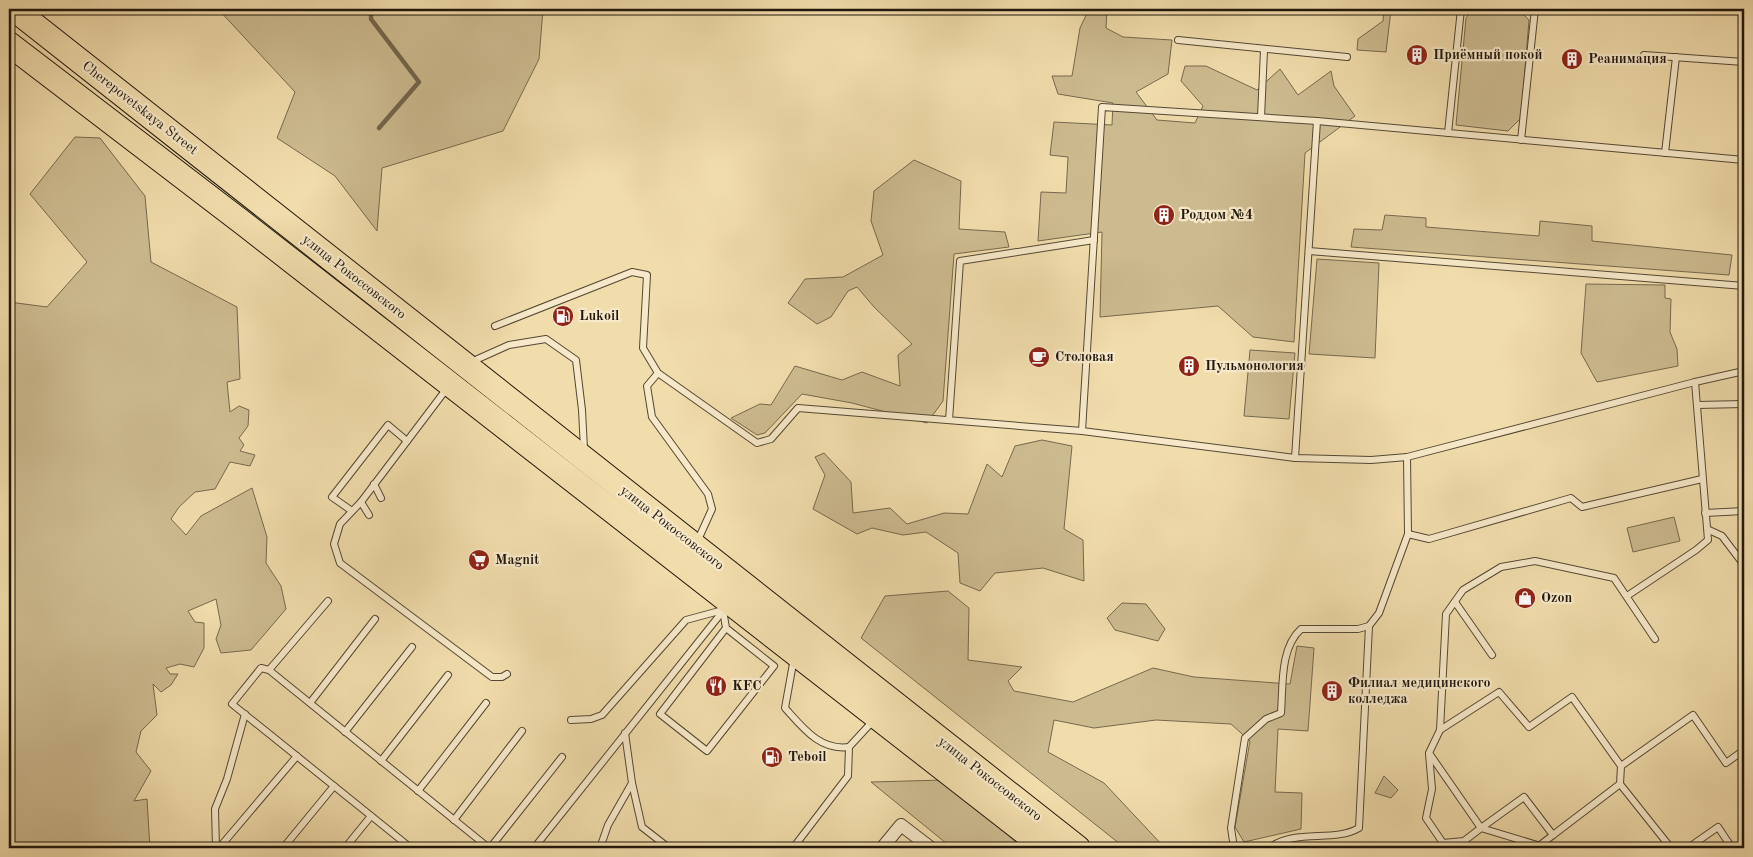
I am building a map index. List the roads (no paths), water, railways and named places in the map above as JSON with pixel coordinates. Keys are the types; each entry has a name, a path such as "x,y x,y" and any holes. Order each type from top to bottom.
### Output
{"highway":[{"name":"Cherepovetskaya Street","path":"14,9 266,207"},
{"name":"Cherepovetskaya Street","path":"9,44 247,226"},
{"name":"улица Рокоссовского","path":"266,207 726,607 794,654 1045,848"},
{"name":"улица Рокоссовского","path":"247,226 458,374 584,458 1078,848"}],"street":[{"path":"882,848 901,825 931,848"}],"lane":[{"path":"1448,133 1461,9"},
{"path":"1521,140 1535,9"},
{"path":"1178,40 1347,57"},
{"path":"1261,117 1264,50"},
{"path":"1644,55 1744,62"},
{"path":"1665,153 1676,57"},
{"path":"1082,431 1102,107 1317,121 1744,160"},
{"path":"1295,458 1317,121"},
{"path":"949,420 960,261 1094,240"},
{"path":"1309,251 1744,286"},
{"path":"495,326 632,272 647,275 643,348 658,373 757,443 771,439 798,408 1082,431 1295,458 1371,460 1407,456 1744,371"},
{"path":"507,674 502,678 492,677 340,563 334,544 340,524 361,502 458,374 509,345 546,338 576,360 582,410 584,458"},
{"path":"658,373 646,386 652,417 708,494 712,509 695,546"},
{"path":"1628,596 1708,540 1709,530 1705,513 1695,382"},
{"path":"1697,405 1744,404"},
{"path":"352,511 332,497 388,425 407,441"},
{"path":"1269,848 1303,835 1350,833 1359,828 1369,626 1379,613 1408,534 1407,456"},
{"path":"1408,534 1429,539 1571,498 1582,507 1702,480"},
{"path":"374,484 382,498"},
{"path":"361,502 369,515"},
{"path":"1705,513 1744,511"},
{"path":"1709,530 1722,536 1744,565"},
{"path":"1553,835 1524,797 1464,841 1443,843 1434,834 1426,818 1432,789 1429,753 1440,730 1446,614 1463,590 1502,567 1535,561 1614,578 1656,639"},
{"path":"269,670 328,602"},
{"path":"1455,602 1492,655"},
{"path":"726,607 726,628 660,714 707,751 774,666 726,628"},
{"path":"572,720 591,719 602,715 686,620 726,607"},
{"path":"534,848 726,607"},
{"path":"310,704 375,619"},
{"path":"1234,848 1231,828 1246,738 1266,719 1281,713 1287,652 1292,637 1301,629 1358,629 1369,626"},
{"path":"345,732 412,647"},
{"path":"794,654 786,708 806,731 829,747 849,747"},
{"path":"408,847 232,704 261,668 269,670 490,848 562,757"},
{"path":"381,761 448,675"},
{"path":"1440,730 1499,692 1529,727 1572,697 1620,766 1620,784 1671,848"},
{"path":"418,791 486,703"},
{"path":"216,848 215,809 227,779 244,714"},
{"path":"1620,766 1693,715 1726,763 1744,750"},
{"path":"793,848 848,776 849,747 876,718"},
{"path":"454,820 522,731"},
{"path":"625,733 632,783 642,827 669,848"},
{"path":"1429,753 1481,828 1547,848"},
{"path":"219,848 296,756"},
{"path":"600,848 608,825 632,783"},
{"path":"1538,846 1620,784"},
{"path":"283,848 334,786"},
{"path":"345,848 371,816"},
{"path":"1688,848 1718,827 1732,848"}],"waterway":[{"path":"371,9 371,19 419,82 379,128"}],"place":[{"name":"Приёмный покой","path":"1417,55"},
{"name":"Реанимация","path":"1572,59"},
{"name":"Роддом №4","path":"1164,215"},
{"name":"Lukoil","path":"563,316"},
{"name":"Столовая","path":"1039,357"},
{"name":"Пульмонология","path":"1189,366"},
{"name":"Magnit","path":"479,560"},
{"name":"Ozon","path":"1525,598"},
{"name":"KFC","path":"716,686"},
{"name":"Филиал медицинского колледжа","path":"1332,691"},
{"name":"Teboil","path":"772,757"}]}
